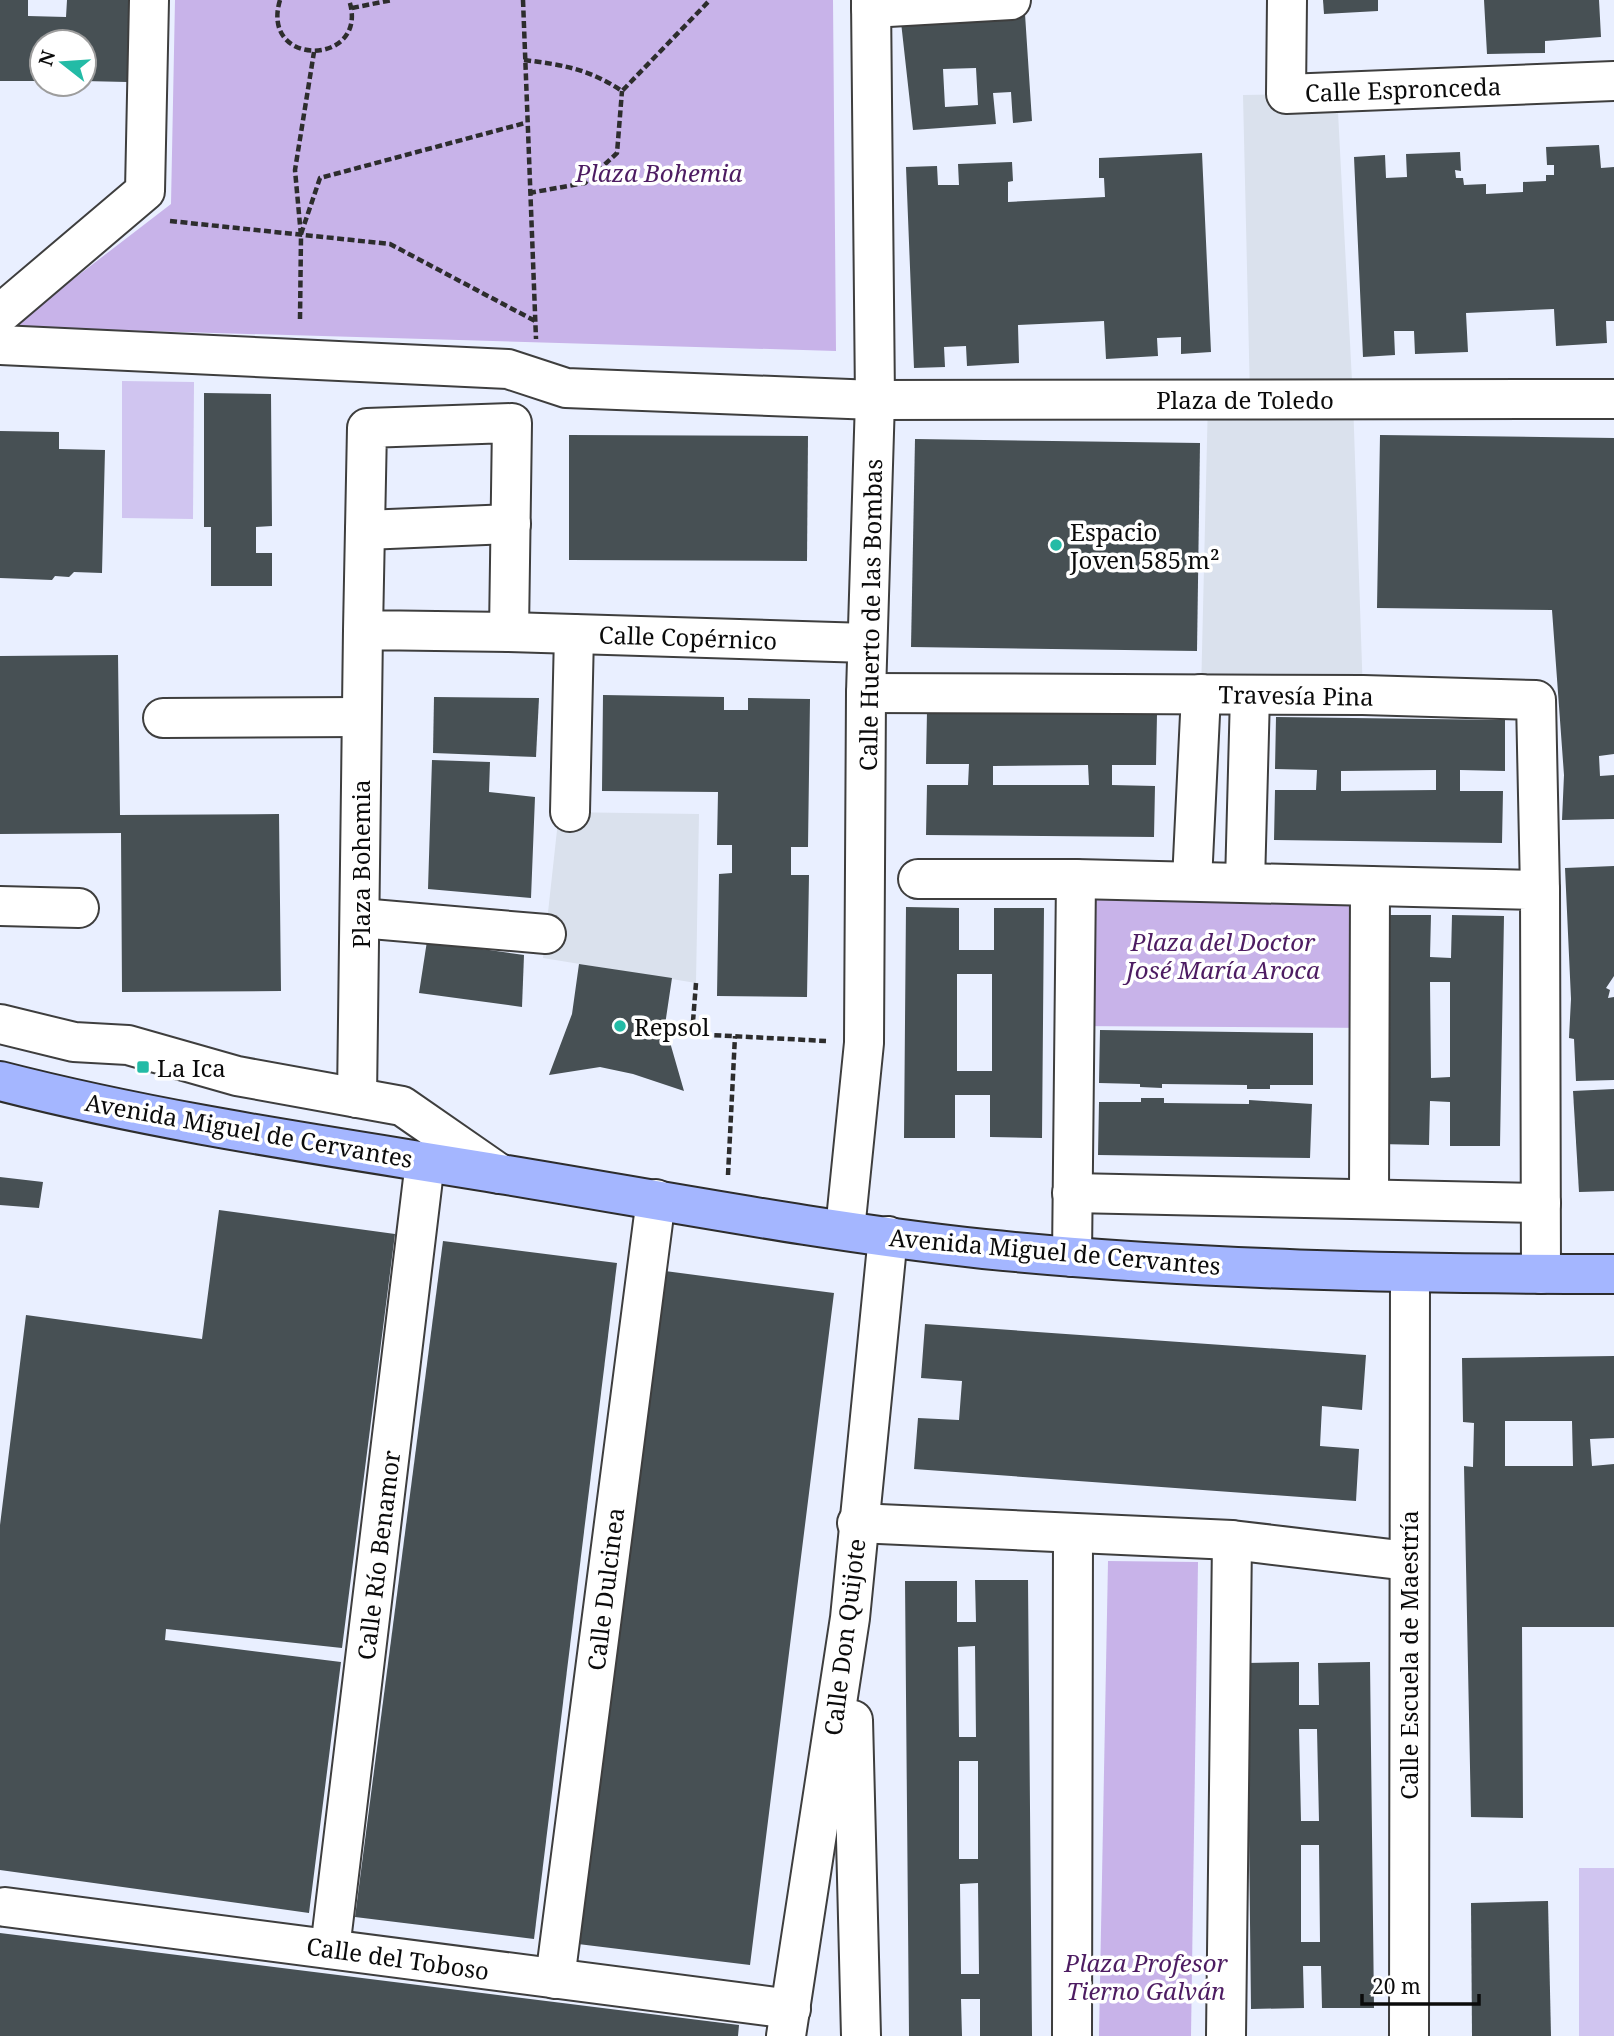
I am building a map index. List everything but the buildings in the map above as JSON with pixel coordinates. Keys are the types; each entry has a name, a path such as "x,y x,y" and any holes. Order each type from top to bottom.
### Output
{"main road":[{"name":"Avenida Miguel de Cervantes","path":"0,1081 182,1121 888,1236 1072,1257 1410,1275 1614,1274"}],"street":[{"path":"0,314 145,191 149,0"},
{"path":"871,4 1011,0"},
{"name":"Calle Espronceda","path":"1287,0 1286,94 1614,81"},
{"name":"Calle Huerto de las Bombas","path":"845,1230 864,1043 866,693 875,400 871,4"},
{"name":"Plaza de Toledo","path":"0,345 508,369 566,388 875,400 1614,399"},
{"name":"Plaza Bohemia","path":"357,1098 367,428 512,423 509,632"},
{"path":"365,530 511,524"},
{"path":"363,630 509,632"},
{"name":"Calle Copérnico","path":"509,632 867,643"},
{"path":"570,812 574,634"},
{"name":"Travesía Pina","path":"866,693 1200,694 1536,700 1540,890"},
{"path":"1192,881 1200,694"},
{"path":"1245,883 1250,695"},
{"path":"163,718 361,717"},
{"path":"918,879 1192,881 1540,890 1541,1274"},
{"path":"1072,1257 1076,879"},
{"path":"1369,1199 1370,886"},
{"path":"0,905 79,908"},
{"path":"360,918 546,934"},
{"name":"Avenida Miguel de Cervantes","path":"0,1024 74,1042 128,1045 226,1073 402,1106 500,1174"},
{"name":"Calle Río Benamor","path":"330,1949 425,1161"},
{"path":"1072,1193 1541,1203"},
{"name":"Calle Dulcinea","path":"555,1979 656,1199"},
{"name":"Calle Don Quijote","path":"789,2023 850,1618 888,1236"},
{"name":"Calle Escuela de Maestría","path":"1409,2036 1410,1275"},
{"path":"858,1522 1232,1540 1408,1561"},
{"path":"1072,2036 1073,1534"},
{"path":"1226,2036 1232,1540"},
{"path":"850,1618 860,2036"},
{"name":"Calle del Toboso","path":"5,1907 555,1979 789,2023"}],"path":[{"path":"280,0 276,11 279,27 286,40 299,49 314,52 338,44 347,33 352,8 349,0"},
{"path":"352,8 392,0"},
{"path":"523,0 525,123 537,321 535,378"},
{"path":"529,193 585,183 617,153 622,92 710,0"},
{"path":"298,359 301,236 295,170 314,52"},
{"path":"524,60 562,64 596,74 622,92"},
{"path":"301,236 320,178 525,123"},
{"path":"115,216 390,244 537,321"},
{"path":"696,983 692,1034 864,1043"},
{"path":"726,1210 735,1036"}],"green space":[{"name":"Plaza Bohemia","path":"175,0 833,0 836,351 11,327 171,204"},
{"name":"Plaza del Doctor José María Aroca","path":"1076,879 1370,886 1370,1028 1073,1026"},
{"name":"Plaza Profesor Tierno Galván","path":"1108,1561 1198,1562 1191,2036 1099,2036"}],"shaded area":[{"path":"1337,93 1353,400 1363,695 1201,694 1208,399 1250,398 1243,95"},
{"path":"122,381 194,382 193,519 122,518"},
{"path":"559,812 699,814 696,983 543,958"},
{"path":"1579,1868 1614,1868 1614,2036 1579,2036"}],"place":[{"name":"Espacio Joven 585 m²","path":"1056,545"},
{"name":"Repsol","path":"620,1026"},
{"name":"La Ica","path":"143,1067"}]}
